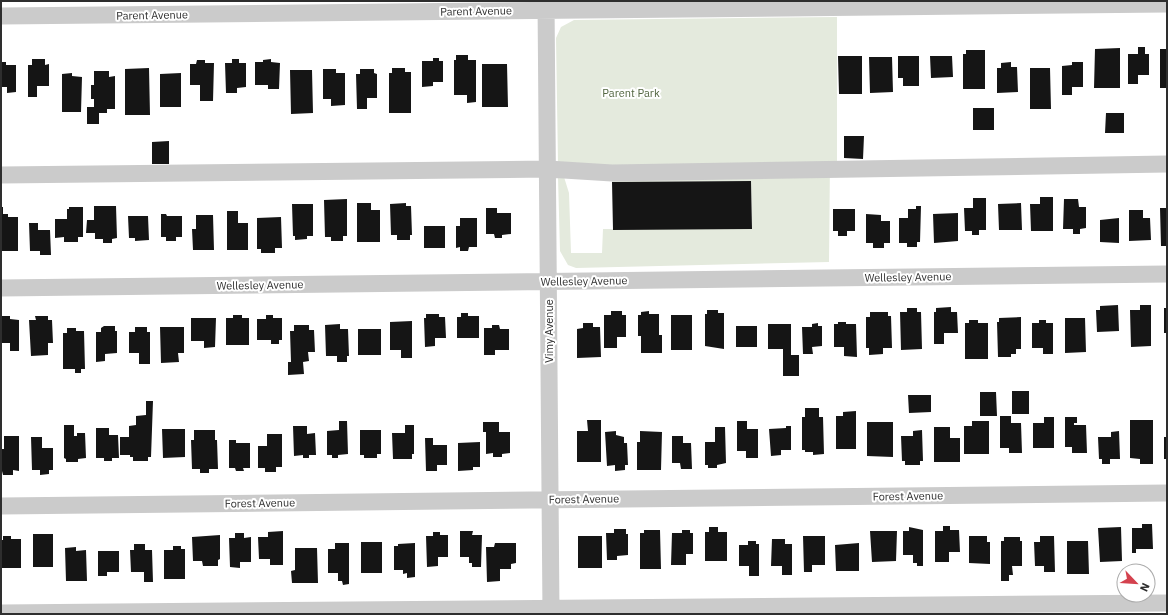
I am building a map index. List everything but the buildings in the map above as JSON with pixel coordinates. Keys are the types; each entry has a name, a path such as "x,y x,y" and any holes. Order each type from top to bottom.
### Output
{"street":[{"name":"Parent Avenue","path":"1,16 546,6 1167,4"},
{"name":"Vimy Avenue","path":"546,6 551,611"},
{"path":"1,175 548,169 612,173 1167,164"},
{"name":"Wellesley Avenue","path":"1,288 1167,274"},
{"name":"Forest Avenue","path":"1,506 1167,493"},
{"path":"1,612 551,611 1167,603"}],"green space":[{"name":"Parent Park","path":"837,17 837,161 830,161 829,262 576,268 568,265 560,251 558,177 564,177 569,193 571,253 602,253 603,229 752,229 751,181 612,182 612,167 558,164 556,38 561,27 574,20"}]}
